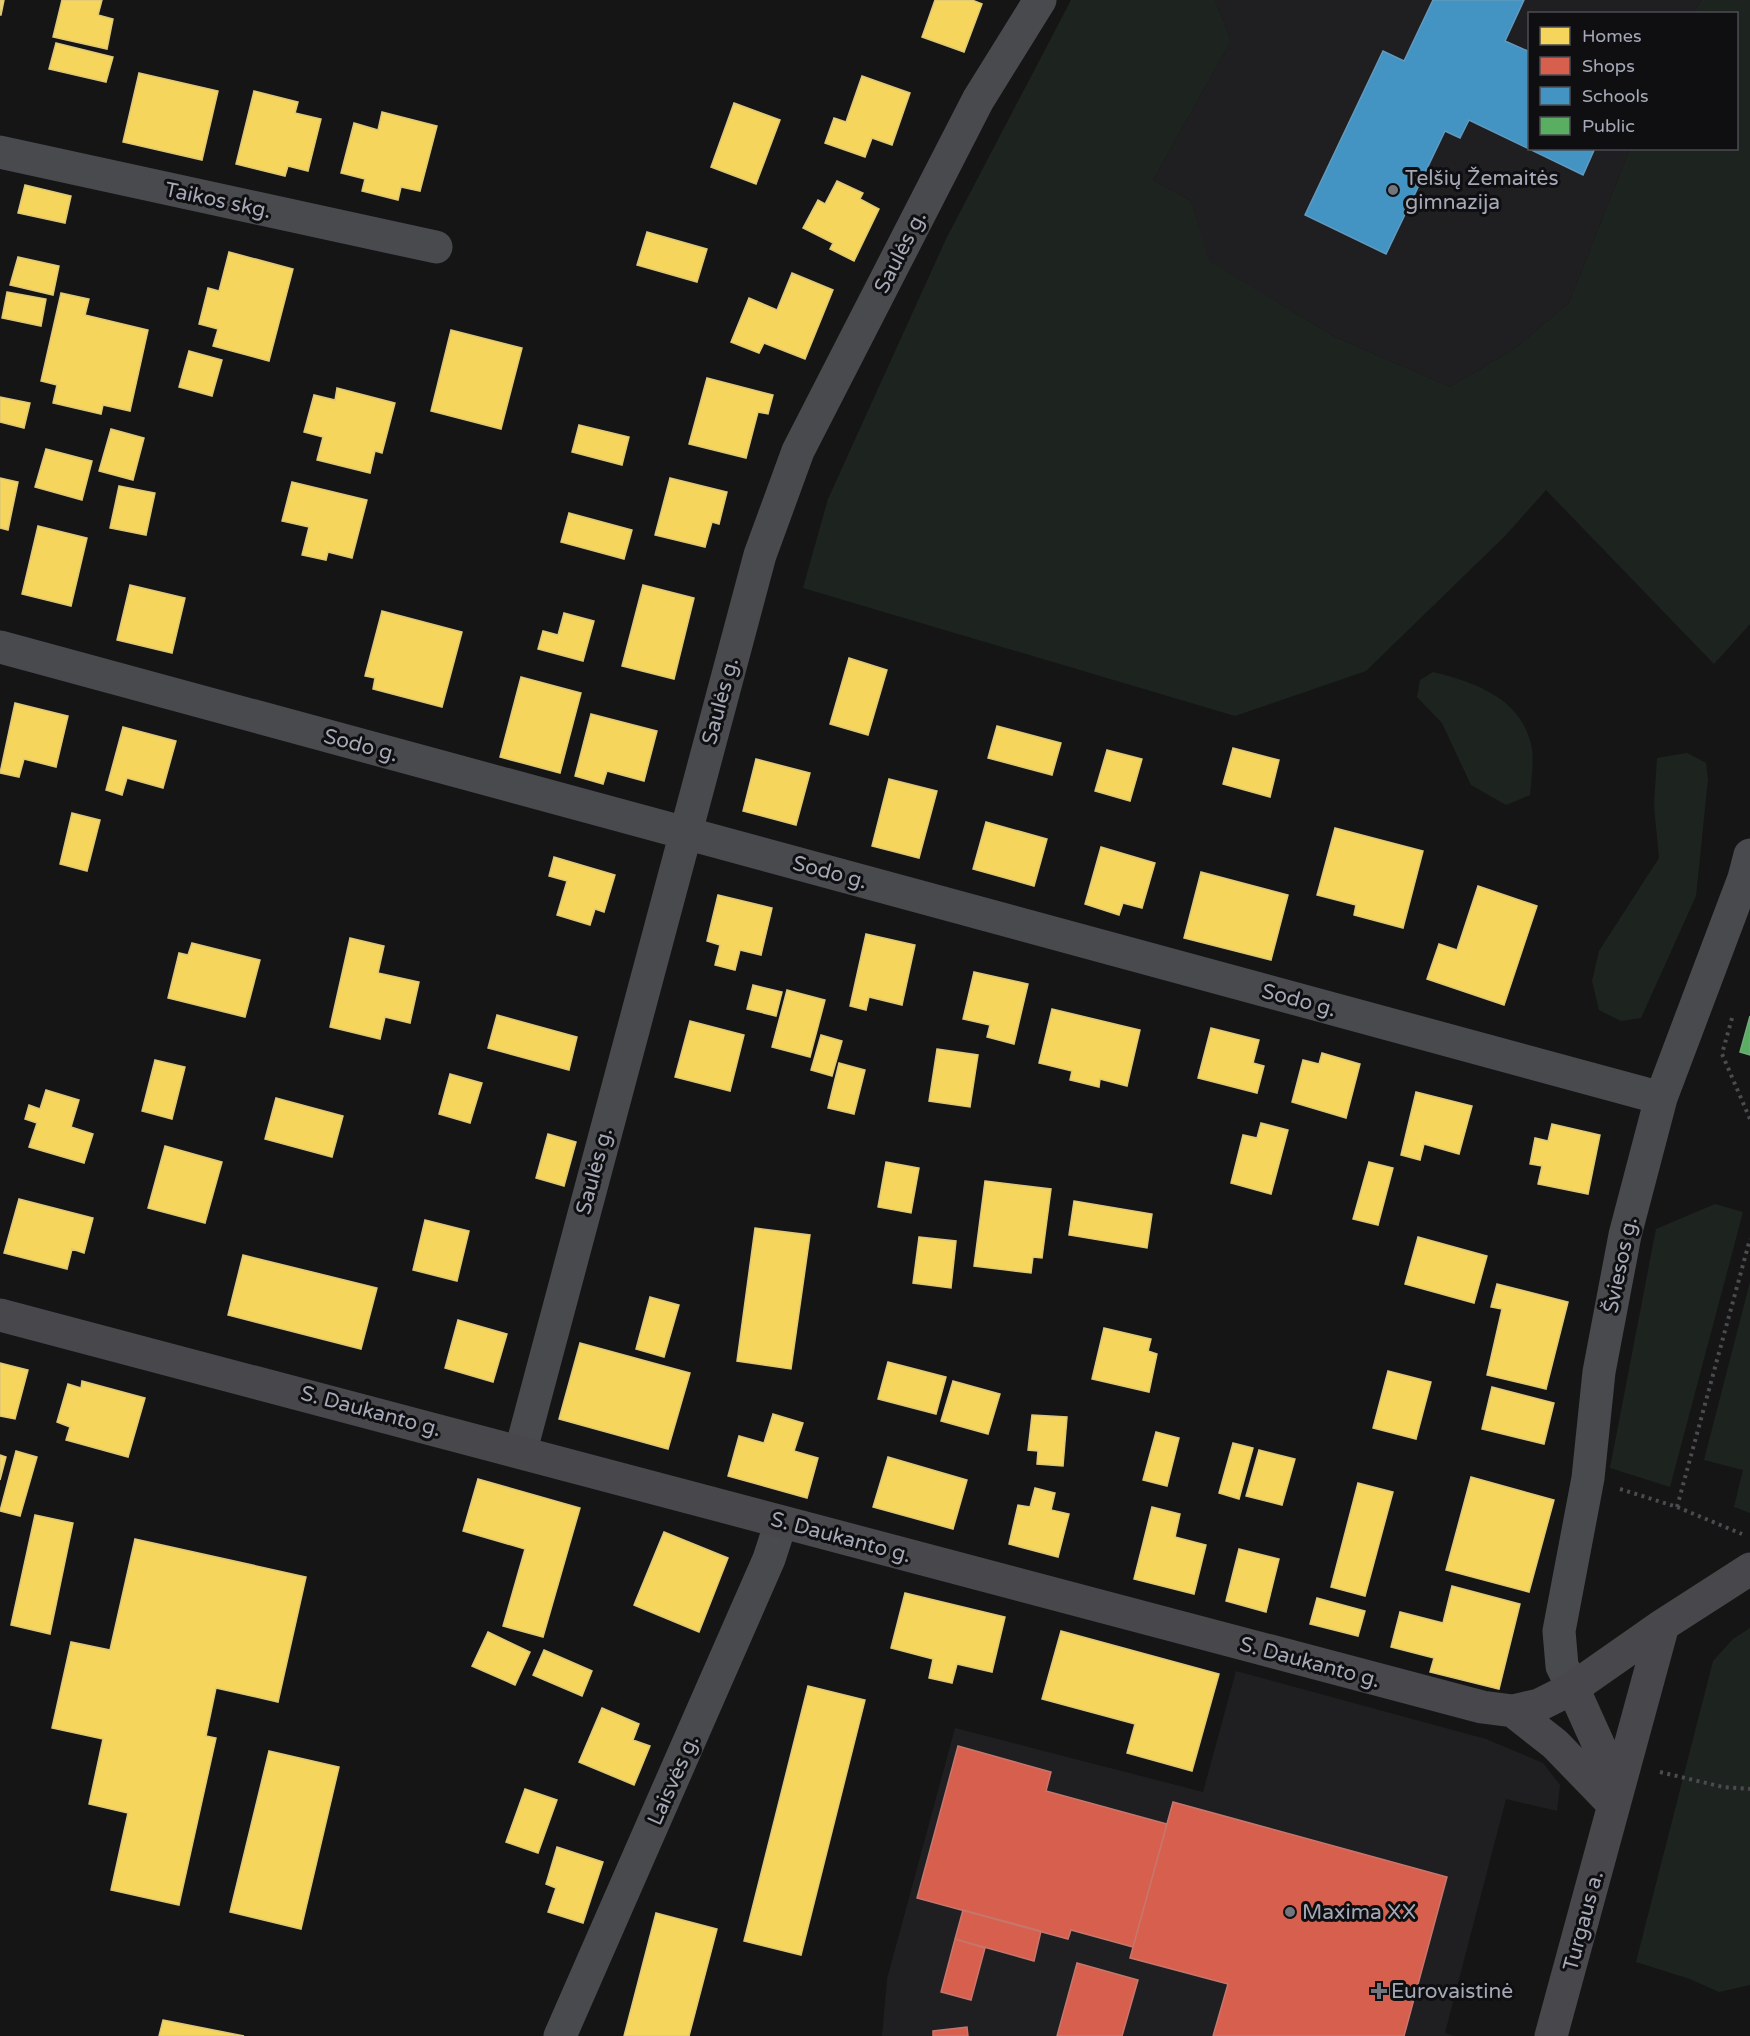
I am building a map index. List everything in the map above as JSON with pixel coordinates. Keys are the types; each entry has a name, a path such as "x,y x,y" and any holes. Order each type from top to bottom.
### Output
{"main road":[{"name":"S. Daukanto g.","path":"0,1315 521,1450 781,1522 1472,1704 1513,1711 1539,1705 1573,1688 1663,1625 1750,1569"},
{"name":"Turgaus a.","path":"1551,2036 1663,1625"},
{"name":"Turgaus a.","path":"1573,1688 1600,1748 1614,1805"},
{"path":"1513,1711 1555,1744 1614,1805"}],"street":[{"name":"Saulės g.","path":"521,1450 684,832 760,555 798,451 978,100 1040,0"},
{"name":"Taikos skg.","path":"0,152 436,248"},
{"name":"Sodo g.","path":"0,647 1660,1098"},
{"name":"Šviesos g.","path":"1573,1688 1562,1666 1559,1631 1588,1478 1599,1372 1625,1235 1660,1098 1744,878 1750,855"},
{"name":"Laisvės g.","path":"560,2036 769,1560 781,1522"}],"path":[{"path":"1734,1012 1722,1054 1750,1119"},
{"path":"1677,1507 1750,1239"},
{"path":"1588,1478 1677,1507 1750,1538"},
{"path":"1627,1760 1653,1770 1723,1787 1750,1789"}],"shaded area":[{"path":"1071,0 1215,0 1231,41 1153,180 1191,201 1209,261 1335,337 1450,387 1514,349 1569,303 1630,150 1738,150 1738,12 1695,12 1701,0 1750,0 1750,624 1714,664 1546,490 1505,536 1366,671 1235,716 803,588 828,499 946,239"},
{"name":"Telšių Žemaitės gimnazija","path":"1215,0 1701,0 1695,12 1528,12 1528,150 1630,150 1569,303 1514,349 1450,387 1335,337 1208,261 1191,201 1153,180 1231,41"},
{"path":"1433,672 1481,688 1496,696 1519,717 1532,749 1530,795 1506,805 1471,785 1442,723 1417,697 1420,680"},
{"path":"1687,753 1706,763 1708,779 1696,896 1641,1018 1621,1021 1599,1010 1592,981 1599,951 1659,858 1654,806 1657,758"},
{"path":"1715,1204 1743,1212 1670,1487 1610,1468 1656,1229"},
{"path":"1750,1282 1750,1513 1734,1507 1743,1470 1704,1460"},
{"path":"1750,1628 1750,1985 1719,1992 1690,1979 1636,1962 1713,1661 1733,1639"},
{"path":"1236,1671 1486,1739 1543,1763 1560,1785 1557,1811 1506,1799 1445,2033 1455,2036 882,2036 887,1979 955,1728 1203,1792"}],"building: Homes":[{"path":"0,0 4,0 1,15 0,15"},
{"path":"62,0 102,0 98,15 113,19 107,49 53,37"},
{"path":"935,0 972,0 982,4 964,52 922,37"},
{"path":"56,43 113,57 106,82 49,69"},
{"path":"139,73 218,91 202,160 123,142"},
{"path":"862,76 910,93 892,145 872,138 865,157 825,143 834,118 846,122"},
{"path":"254,91 298,102 295,113 321,119 308,171 288,166 285,176 236,164"},
{"path":"734,103 780,120 756,184 711,167"},
{"path":"382,112 437,126 420,191 401,187 398,200 362,191 365,179 341,173 354,123 378,130"},
{"path":"837,181 863,193 860,199 879,209 854,261 830,249 833,243 803,228 818,200 825,204"},
{"path":"25,185 71,196 65,223 18,213"},
{"path":"647,232 707,249 697,282 637,265"},
{"path":"229,252 293,269 269,361 213,346 218,329 199,324 208,288 219,291"},
{"path":"18,257 59,266 53,295 10,285"},
{"path":"792,273 833,290 805,359 764,343 759,353 731,342 749,298 777,310"},
{"path":"7,292 46,299 41,326 2,318"},
{"path":"61,293 89,299 85,315 148,330 130,411 103,405 101,414 53,403 57,385 41,381"},
{"path":"451,330 522,348 501,429 431,411"},
{"path":"189,351 222,360 212,396 179,387"},
{"path":"707,378 773,395 768,414 758,412 746,458 689,444"},
{"path":"337,388 395,403 382,453 375,451 370,473 317,460 323,437 304,432 314,395 335,400"},
{"path":"0,397 30,403 24,428 0,422"},
{"path":"579,425 629,437 622,465 572,452"},
{"path":"111,429 144,438 133,480 99,471"},
{"path":"46,449 92,461 82,500 35,487"},
{"path":"0,478 18,482 8,530 0,528"},
{"path":"670,478 727,492 719,524 712,522 705,547 655,535"},
{"path":"292,482 367,500 352,558 328,552 326,560 302,555 309,527 282,521"},
{"path":"119,486 155,493 146,535 110,528"},
{"path":"569,513 632,530 624,559 561,542"},
{"path":"38,526 87,538 71,606 22,594"},
{"path":"130,585 185,598 172,653 117,640"},
{"path":"643,585 694,598 674,679 622,666"},
{"path":"382,611 462,632 442,707 373,689 375,678 365,676"},
{"path":"564,613 594,621 583,661 538,649 543,631 558,635"},
{"path":"849,658 887,670 868,735 830,724"},
{"path":"521,677 581,693 560,773 500,757"},
{"path":"15,703 68,716 56,767 24,759 19,777 0,773"},
{"path":"591,714 657,731 644,781 607,771 603,784 575,776"},
{"path":"997,726 1061,743 1052,775 988,758"},
{"path":"123,727 176,741 163,788 127,778 122,795 106,790"},
{"path":"1233,748 1279,760 1270,797 1223,784"},
{"path":"1107,750 1142,759 1130,801 1095,791"},
{"path":"756,759 810,773 796,825 743,811"},
{"path":"889,779 937,791 919,858 872,846"},
{"path":"72,813 100,820 87,871 60,864"},
{"path":"986,822 1047,839 1034,886 973,869"},
{"path":"1335,828 1423,851 1403,928 1354,915 1356,905 1317,895"},
{"path":"1101,847 1155,863 1142,908 1123,903 1119,915 1085,904"},
{"path":"554,857 615,875 604,912 595,909 590,925 557,915 567,881 549,876"},
{"path":"1201,872 1288,895 1271,960 1184,938"},
{"path":"1478,886 1537,906 1504,1005 1427,979 1439,944 1457,950"},
{"path":"718,895 772,908 761,955 740,950 735,970 715,965 720,945 707,941"},
{"path":"866,934 915,945 902,1005 869,997 866,1010 850,1006"},
{"path":"350,938 384,946 378,973 419,982 410,1023 385,1017 380,1039 330,1027"},
{"path":"192,943 260,960 245,1017 168,998 179,953 188,955"},
{"path":"974,972 1028,984 1014,1044 987,1037 990,1025 963,1019"},
{"path":"753,985 782,992 776,1016 747,1009"},
{"path":"787,990 825,1000 810,1057 772,1047"},
{"path":"1052,1009 1140,1030 1127,1086 1100,1079 1099,1087 1070,1080 1072,1071 1039,1063"},
{"path":"497,1015 577,1037 569,1070 488,1048"},
{"path":"690,1021 744,1035 730,1091 675,1077"},
{"path":"1211,1028 1259,1040 1253,1063 1264,1066 1257,1093 1198,1078"},
{"path":"821,1035 842,1041 832,1076 811,1070"},
{"path":"937,1049 978,1055 970,1107 929,1101"},
{"path":"1322,1053 1360,1064 1346,1118 1292,1102 1303,1060 1319,1064"},
{"path":"155,1060 185,1067 172,1119 142,1111"},
{"path":"839,1063 865,1070 854,1114 828,1108"},
{"path":"450,1074 482,1083 470,1123 439,1114"},
{"path":"46,1090 79,1100 71,1127 93,1134 84,1163 29,1147 37,1123 25,1119 29,1105 40,1109"},
{"path":"1416,1092 1472,1106 1459,1154 1424,1144 1420,1160 1401,1155"},
{"path":"276,1098 343,1116 332,1157 265,1139"},
{"path":"1261,1123 1288,1130 1271,1194 1231,1183 1243,1135 1257,1138"},
{"path":"1552,1124 1600,1135 1588,1194 1538,1184 1542,1166 1530,1164 1535,1138 1548,1141"},
{"path":"548,1134 576,1142 564,1186 536,1178"},
{"path":"165,1146 222,1162 205,1223 148,1208"},
{"path":"886,1162 919,1168 911,1213 878,1207"},
{"path":"1369,1162 1393,1168 1378,1225 1353,1219"},
{"path":"985,1181 1051,1189 1042,1258 1033,1257 1031,1273 974,1266"},
{"path":"19,1199 93,1218 84,1253 72,1249 67,1269 4,1253"},
{"path":"1074,1201 1152,1214 1147,1248 1069,1235"},
{"path":"425,1220 469,1231 457,1281 413,1270"},
{"path":"755,1228 810,1235 791,1369 737,1361"},
{"path":"919,1237 956,1241 951,1288 913,1283"},
{"path":"1418,1237 1487,1256 1474,1303 1405,1284"},
{"path":"243,1255 377,1288 361,1349 228,1315"},
{"path":"1497,1284 1568,1302 1546,1389 1487,1375 1502,1309 1491,1307"},
{"path":"650,1297 679,1305 664,1357 636,1349"},
{"path":"458,1320 507,1334 493,1382 445,1368"},
{"path":"1104,1328 1151,1339 1148,1351 1157,1354 1149,1392 1092,1379"},
{"path":"580,1343 690,1373 668,1449 559,1419"},
{"path":"888,1362 946,1377 936,1414 878,1399"},
{"path":"0,1363 28,1370 15,1419 0,1416"},
{"path":"1388,1371 1431,1382 1416,1439 1373,1428"},
{"path":"82,1381 145,1398 128,1457 66,1440 70,1427 57,1422 68,1384 81,1388"},
{"path":"953,1381 1000,1394 988,1434 941,1421"},
{"path":"1492,1387 1554,1403 1544,1444 1482,1429"},
{"path":"773,1414 803,1423 794,1451 818,1458 807,1498 728,1476 739,1436 764,1443"},
{"path":"1032,1415 1067,1417 1063,1466 1037,1464 1038,1451 1028,1450"},
{"path":"1156,1432 1179,1438 1167,1486 1143,1480"},
{"path":"1233,1443 1253,1448 1239,1499 1219,1493"},
{"path":"1259,1450 1295,1459 1282,1505 1246,1496"},
{"path":"16,1451 37,1457 20,1516 0,1511"},
{"path":"0,1455 6,1457 0,1480"},
{"path":"888,1457 967,1480 953,1529 873,1507"},
{"path":"1471,1477 1554,1500 1529,1592 1446,1570"},
{"path":"478,1479 580,1508 543,1637 503,1626 525,1549 463,1531"},
{"path":"1358,1483 1393,1492 1365,1596 1331,1587"},
{"path":"1035,1488 1055,1493 1051,1510 1069,1514 1058,1557 1009,1544 1018,1505 1030,1507"},
{"path":"1152,1507 1180,1514 1175,1537 1206,1545 1194,1594 1134,1579"},
{"path":"35,1515 73,1523 50,1634 11,1625"},
{"path":"664,1532 728,1558 699,1632 634,1605"},
{"path":"135,1539 306,1577 278,1702 216,1688 206,1736 216,1738 179,1905 111,1890 128,1813 89,1804 103,1739 52,1728 71,1642 110,1650"},
{"path":"1239,1549 1279,1559 1266,1612 1226,1601"},
{"path":"1452,1586 1520,1604 1499,1689 1430,1672 1434,1658 1391,1647 1400,1612 1443,1623"},
{"path":"905,1593 1005,1617 992,1672 957,1664 952,1683 929,1678 933,1659 891,1648"},
{"path":"1317,1598 1365,1611 1358,1636 1310,1624"},
{"path":"1061,1631 1219,1674 1192,1771 1127,1753 1135,1724 1042,1699"},
{"path":"488,1632 530,1652 515,1685 472,1666"},
{"path":"544,1650 592,1671 582,1696 533,1675"},
{"path":"808,1686 865,1700 801,1955 744,1941"},
{"path":"602,1708 639,1724 633,1740 650,1746 634,1785 579,1762"},
{"path":"269,1751 339,1767 301,1929 230,1912"},
{"path":"525,1789 557,1800 538,1853 506,1842"},
{"path":"557,1847 603,1862 583,1923 548,1912 556,1888 546,1884"},
{"path":"656,1913 717,1929 689,2036 624,2036"},
{"path":"163,2020 244,2036 159,2036"}],"building: Shops":[{"path":"958,1746 1051,1772 1046,1791 1167,1824 1133,1947 1071,1930 1068,1939 917,1898"},
{"name":"Maxima XX","path":"1173,1802 1447,1877 1404,2036 1213,2036 1228,1984 1130,1958"},
{"path":"963,1910 1041,1931 1034,1961 955,1939"},
{"path":"955,1939 985,1948 971,2000 941,1992"},
{"path":"1077,1963 1138,1980 1122,2036 1057,2036"},
{"path":"967,2027 968,2036 933,2036 933,2031"}],"building: Schools":[{"path":"1433,0 1524,0 1505,41 1528,51 1528,148 1469,120 1460,138 1445,131 1386,254 1305,215 1383,51 1404,61"},
{"path":"1531,150 1594,150 1583,175"}],"building: Public":[{"path":"1750,1016 1750,1055 1740,1052"}],"place":[{"name":"Telšių Žemaitės gimnazija","path":"1393,190"},
{"name":"Maxima XX","path":"1290,1912"},
{"name":"Eurovaistinė","path":"1379,1991"}]}
